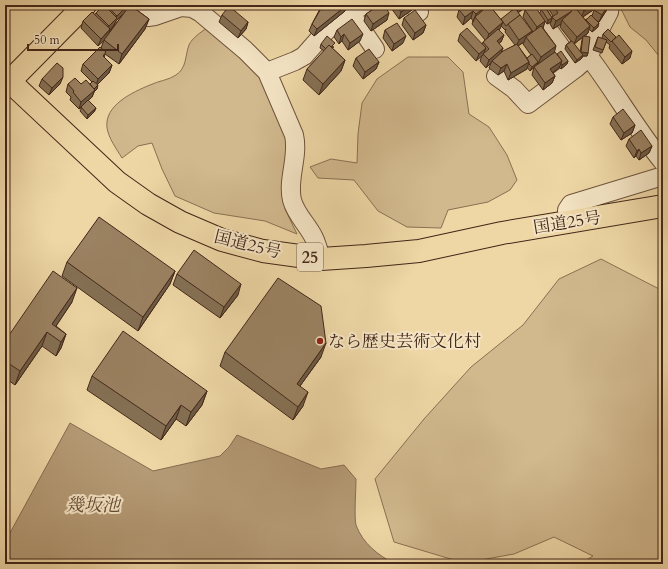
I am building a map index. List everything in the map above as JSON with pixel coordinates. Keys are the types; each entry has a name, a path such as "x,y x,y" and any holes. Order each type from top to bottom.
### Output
{"main road":[{"path":"7,82 85,5"},
{"name":"国道25号","path":"7,82 117,182 148,204 180,222 222,240 263,252 321,259 419,251 502,233 663,206"}],"street":[{"path":"132,5 140,14 148,17 181,7 192,8 201,13 245,50 267,72 294,135 296,144 291,186 292,200 314,238 321,259"},
{"path":"533,5 550,32 582,63 607,81 619,102 645,140 663,162"},
{"path":"496,76 514,89 528,104 582,63 610,12 610,5"},
{"path":"267,72 304,56 327,30 353,8 375,49"},
{"path":"568,222 567,210 571,204 663,176"}],"shaded area":[{"path":"619,5 663,5 663,61 646,40 630,27"},
{"path":"207,28 258,68 284,129 290,151 286,174 285,209 297,234 265,221 214,213 175,196 152,143 138,146 122,158 109,136 107,120 115,106 121,100 136,91 170,78 180,72 184,65 190,42"},
{"path":"408,57 448,57 463,72 469,114 489,127 507,155 517,180 510,190 488,202 448,210 441,228 407,227 378,211 354,180 318,178 310,167 331,159 357,163 358,134 362,103 377,79"},
{"path":"601,259 663,291 663,564 579,564 593,556 554,537 514,554 464,563 394,542 375,479 424,419 471,367 523,325 559,279"}],"water":[{"name":"幾坂池","path":"70,423 153,471 220,456 229,447 237,435 321,469 344,465 356,479 355,521 359,532 372,548 395,564 5,564 5,542"}],"building":[{"path":"104,5 117,18 109,26 96,13"},
{"path":"128,5 117,16 107,6"},
{"path":"130,5 149,19 122,54 104,40"},
{"path":"323,5 326,7 328,5 347,5 317,29 312,24"},
{"path":"373,5 384,5 389,13 373,24 366,14 375,8"},
{"path":"396,5 411,5 401,12"},
{"path":"465,5 488,5 476,14 473,11 465,17 459,10"},
{"path":"489,5 503,22 489,34 475,17"},
{"path":"533,5 545,21 537,27 525,10"},
{"path":"553,5 573,5 590,26 577,37 562,20 572,11 556,21 552,17 558,13"},
{"path":"579,5 592,5 584,11"},
{"path":"598,5 608,5 602,15 594,10"},
{"path":"229,6 248,22 241,31 222,15"},
{"path":"545,7 552,18 548,20 541,9"},
{"path":"515,8 520,15 506,26 501,19"},
{"path":"415,10 426,25 415,33 404,18"},
{"path":"92,12 110,29 101,39 83,21"},
{"path":"520,15 532,31 519,40 508,24"},
{"path":"591,15 599,23 594,28 586,20"},
{"path":"352,19 363,34 350,43 344,34 341,37 337,30"},
{"path":"397,23 406,36 394,44 385,30"},
{"path":"541,26 556,46 541,57 526,37"},
{"path":"467,28 486,48 479,54 460,34"},
{"path":"498,29 504,35 497,41 503,48 489,60 483,54 489,49 483,42"},
{"path":"608,29 616,37 611,42 603,34"},
{"path":"619,35 632,51 625,57 612,41"},
{"path":"327,36 335,43 331,47 329,45 326,49 321,44"},
{"path":"583,36 590,37 588,53 581,52"},
{"path":"598,37 607,40 603,50 595,47"},
{"path":"572,41 583,55 577,60 566,45"},
{"path":"517,44 529,62 511,73 507,64 501,68 492,61 503,51"},
{"path":"329,45 345,60 323,84 307,69"},
{"path":"100,47 106,52 103,56 112,65 98,79 83,64"},
{"path":"369,49 379,62 365,72 356,58"},
{"path":"561,51 568,61 562,65 562,61 557,54"},
{"path":"555,52 562,61 550,69 555,76 545,83 534,67"},
{"path":"532,54 538,62 532,67 527,58"},
{"path":"57,63 63,68 63,77 52,88 42,79"},
{"path":"75,78 81,84 86,80 95,90 81,102 68,84"},
{"path":"93,81 98,85 94,89 90,84"},
{"path":"88,100 96,108 88,115 81,107"},
{"path":"623,109 635,125 624,133 613,117"},
{"path":"641,130 652,146 641,153 639,149 637,151 629,139"},
{"path":"99,217 175,271 143,317 67,262"},
{"path":"194,250 241,284 224,307 177,274"},
{"path":"53,271 77,288 52,324 66,334 61,342 47,332 20,371 5,361 5,341"},
{"path":"278,278 321,306 326,343 297,384 308,392 298,407 225,352"},
{"path":"123,331 207,391 191,412 181,405 166,426 92,376"}],"place":[{"name":"なら歴史芸術文化村","path":"320,341"}]}
